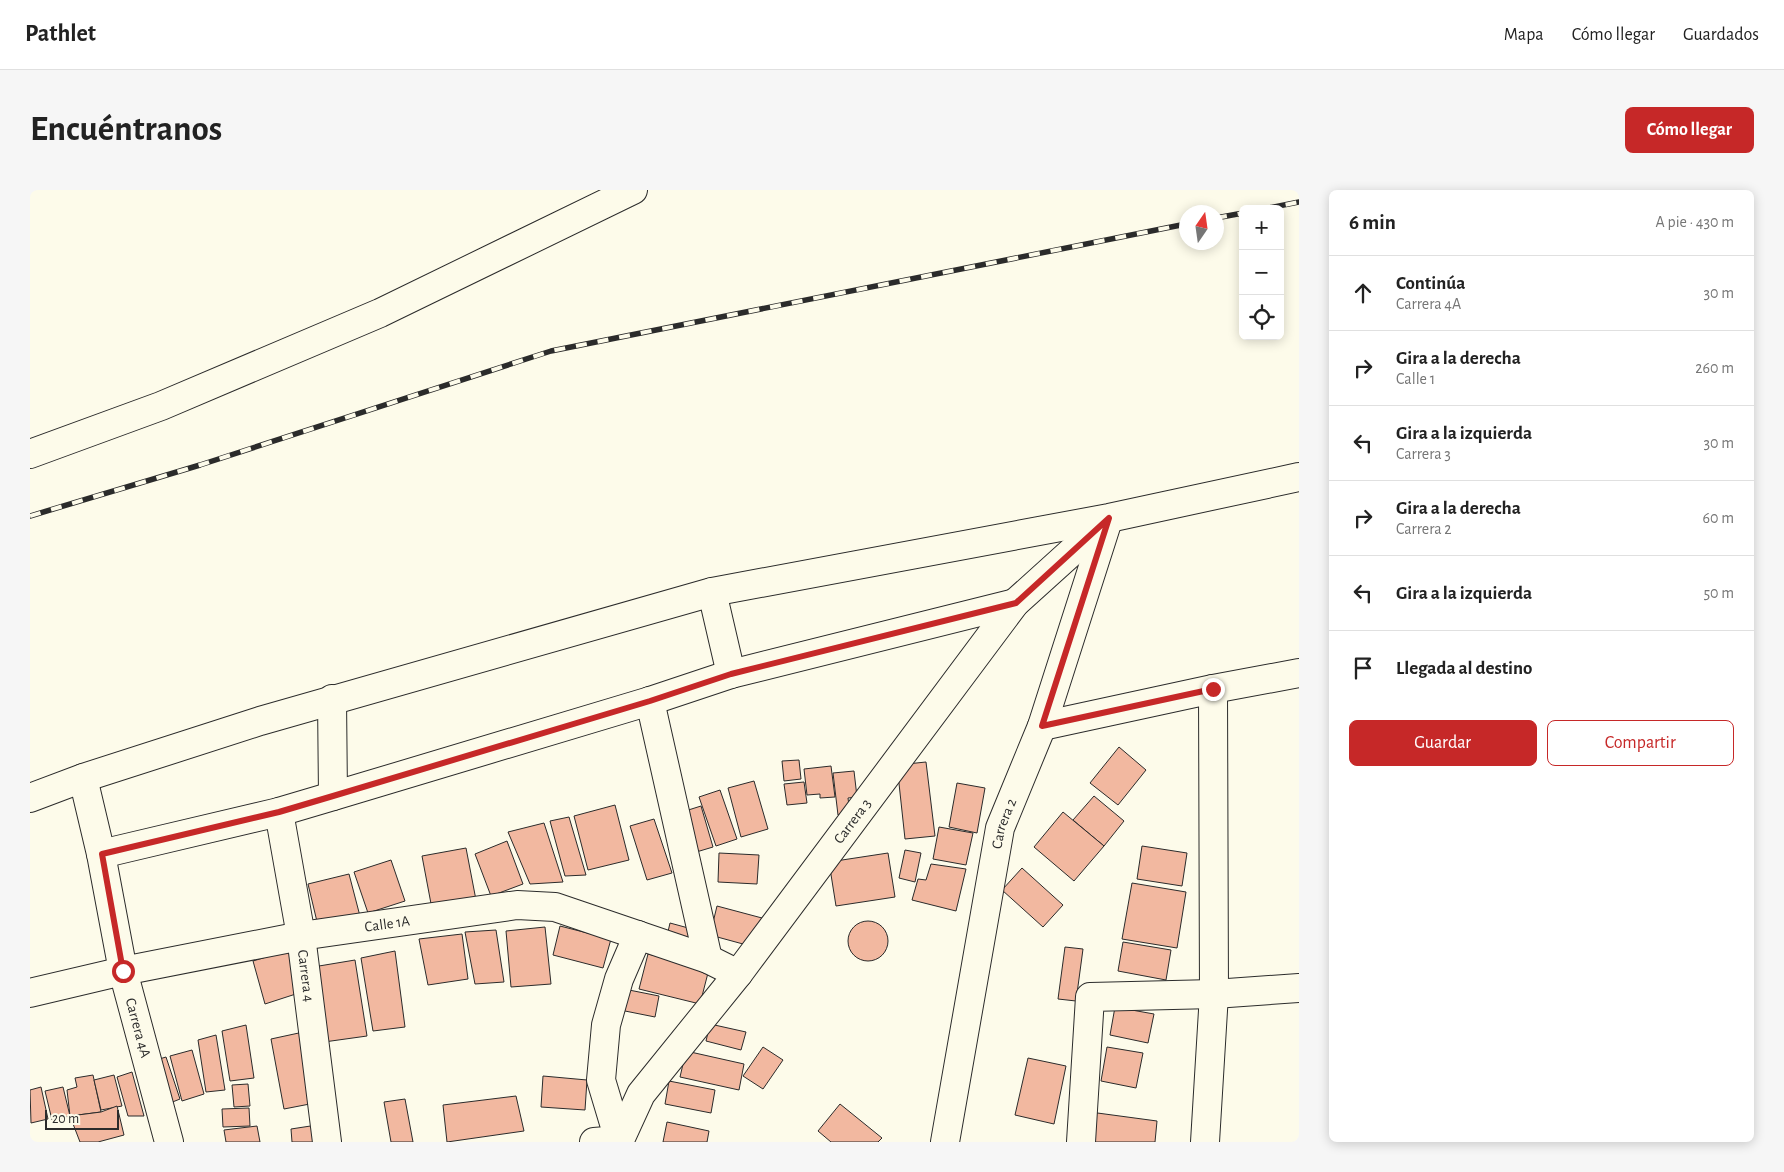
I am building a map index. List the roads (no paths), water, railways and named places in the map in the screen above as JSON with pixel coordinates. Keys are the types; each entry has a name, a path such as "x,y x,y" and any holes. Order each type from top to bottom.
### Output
{"street":[{"path":"30,454 161,406 380,313 633,190"},
{"path":"30,798 83,778 260,720 712,592 1109,518 1299,477"},
{"name":"Carrera 3","path":"610,1141 641,1094 738,974 1016,603 1109,518"},
{"name":"Carrera 2","path":"946,1142 1000,828 1042,726 1109,518"},
{"path":"712,592 731,674"},
{"path":"102,854 279,812 650,701 731,674 1016,603"},
{"path":"1042,726 1213,689 1299,673"},
{"path":"1206,1142 1214,994 1213,689"},
{"path":"332,699 333,796"},
{"path":"650,701 708,959"},
{"name":"Carrera 4A","path":"83,778 102,854 123,971 169,1142"},
{"name":"Carrera 4","path":"279,812 301,936 327,1142"},
{"name":"Calle 1A","path":"30,993 123,971 301,936 517,905 555,907 708,959 738,974"},
{"path":"610,1141 601,1080 606,1025 619,979 638,935"},
{"path":"1081,1142 1090,996 1214,994 1299,988"}],"railway":[{"path":"1284,205 1299,202"},
{"path":"1224,217 1239,214"},
{"path":"30,516 200,465 551,351 1179,225"}]}
